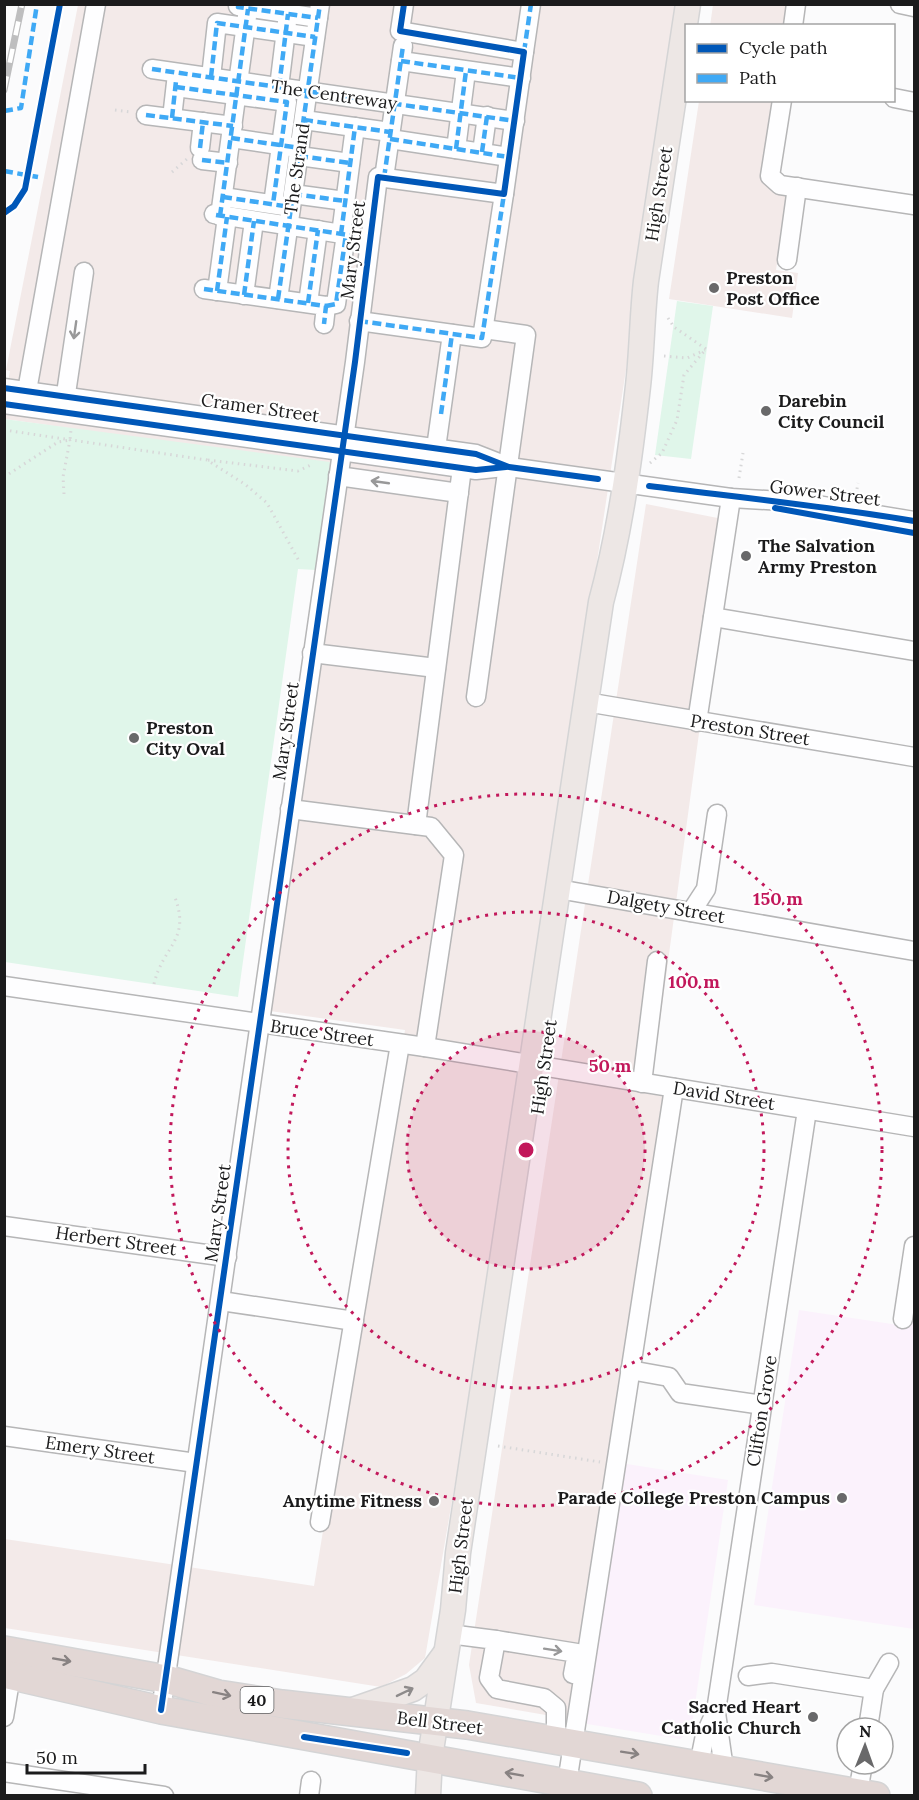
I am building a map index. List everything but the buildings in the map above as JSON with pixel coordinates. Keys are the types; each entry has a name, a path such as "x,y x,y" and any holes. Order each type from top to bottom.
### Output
{"highway":[{"name":"Bell Street","path":"7,1666 166,1679 218,1694 436,1721 867,1794"},
{"name":"Bell Street","path":"7,1666 161,1710 638,1796"}],"main road":[{"name":"High Street","path":"686,24 688,4"},
{"path":"699,24 702,4"},
{"name":"High Street","path":"428,1796 430,1757 449,1632 458,1553 538,1066 592,703 601,602 613,557 638,385 645,292 683,65 685,41"},
{"name":"High Street","path":"638,385 655,324 688,102"},
{"path":"350,1711 412,1689 426,1680 449,1632"}],"street":[{"path":"25,399 96,4"},
{"path":"404,4 400,31 525,52"},
{"path":"359,321 482,338 531,4"},
{"path":"793,24 796,4"},
{"path":"900,4 915,7"},
{"path":"319,11 288,14 243,7 245,27 211,290 278,300 320,311 336,304 347,235 345,201 355,127"},
{"name":"The Strand","path":"278,300 319,11"},
{"path":"273,204 281,145 288,14"},
{"path":"211,77 218,23 315,37"},
{"name":"Mary Street","path":"161,1710 338,476 378,177 384,178 402,54 466,71"},
{"name":"The Centreway","path":"152,69 177,80 211,77 238,88 283,95 306,105 394,103 515,121"},
{"path":"456,148 466,71 521,78"},
{"path":"172,118 177,80 238,88"},
{"path":"895,98 915,102"},
{"path":"782,102 770,176 780,185 915,205"},
{"path":"306,105 355,127 509,157"},
{"path":"146,115 203,122 299,152 350,163"},
{"path":"482,152 487,116"},
{"path":"203,122 201,154 228,163"},
{"path":"384,178 504,194"},
{"path":"787,260 797,188"},
{"path":"223,197 273,204 292,201 345,201"},
{"path":"221,216 347,235"},
{"path":"244,295 254,221"},
{"path":"318,230 320,311"},
{"path":"67,411 84,272"},
{"path":"476,697 526,336 484,329"},
{"path":"436,448 452,334"},
{"name":"Cramer Street","path":"4,388 25,399 67,411 342,443 436,448 476,454 509,466 624,482"},
{"name":"Cramer Street","path":"4,404 25,399"},
{"name":"Cramer Street","path":"342,443 414,462 476,470 509,466"},
{"path":"411,486 414,462"},
{"path":"416,825 462,468"},
{"path":"338,476 459,493"},
{"name":"Gower Street","path":"624,482 731,498 798,513 915,533"},
{"path":"697,722 731,498"},
{"name":"Gower Street","path":"731,498 799,502 915,521"},
{"path":"713,617 915,651"},
{"path":"312,653 436,668"},
{"name":"Preston Street","path":"592,703 915,757"},
{"path":"290,808 431,826 454,855 425,1047"},
{"path":"692,912 706,889 717,814"},
{"name":"Dalgety Street","path":"564,890 915,951"},
{"path":"642,1083 657,961"},
{"name":"Bruce Street","path":"4,986 425,1047 538,1066"},
{"path":"320,1522 400,1044"},
{"name":"David Street","path":"538,1066 915,1127"},
{"path":"564,1742 616,1464 674,1088"},
{"name":"Clifton Grove","path":"711,1767 716,1711 807,1110"},
{"name":"Herbert Street","path":"4,1226 227,1257"},
{"path":"903,1319 915,1246"},
{"path":"220,1301 354,1321"},
{"path":"630,1370 669,1377 680,1392 763,1405"},
{"name":"Emery Street","path":"4,1436 196,1463"},
{"path":"449,1632 577,1653 569,1701 556,1708"},
{"path":"496,1640 489,1678 497,1689 543,1698 556,1708 564,1742 567,1783"},
{"path":"870,1716 874,1689 889,1663"},
{"path":"4,1717 7,1666"},
{"path":"748,1676 772,1673 874,1689"},
{"name":"Clifton Grove","path":"711,1767 705,1735 716,1711"},
{"path":"4,1772 164,1796"},
{"path":"865,1776 867,1794"}],"path":[{"path":"668,318 675,327 706,349"},
{"path":"663,356 687,358 706,349"},
{"path":"650,463 662,453 677,420 684,375 706,349"},
{"path":"64,494 63,477 70,440 67,411"},
{"path":"4,430 298,471 314,463"},
{"path":"4,477 58,442 70,440"},
{"path":"739,478 743,453"},
{"path":"234,463 235,455"},
{"path":"207,460 246,485 267,503 299,561"},
{"path":"855,497 858,483"},
{"path":"154,984 157,971 181,928 181,916 174,895"},
{"path":"498,1446 616,1464"}],"shaded area":[{"path":"78,5 681,5 478,1350 425,1658 406,1674 381,1687 5,1628 5,1539 314,1586 405,1030 270,1011 348,468 5,419 5,397 10,371 6,370"},
{"path":"713,5 804,5 801,24 710,24"},
{"path":"699,102 780,102 768,175 787,194 776,270 798,273 792,318 669,299"},
{"path":"646,504 728,520 650,1094 666,1097 569,1719 476,1703 469,1665"},
{"name":"Parade College Preston Campus","path":"914,1276 914,1629 754,1605 799,1310 905,1326"},
{"path":"627,1464 728,1480 691,1731 680,1739 581,1723 621,1469"}],"green space":[{"path":"677,301 713,306 691,459 655,455"},
{"name":"Preston City Oval","path":"4,419 330,462 316,570 298,569 238,997 5,962"}],"railway":[{"path":"4,90 22,4"}],"marked path":[{"path":"4,111 21,108 37,4"},
{"path":"239,4 238,7 318,18"},
{"path":"278,299 320,4"},
{"path":"524,52 531,4"},
{"path":"220,216 248,9"},
{"path":"279,87 288,14"},
{"path":"211,77 217,23 315,37"},
{"path":"384,178 403,46"},
{"path":"401,61 521,78"},
{"path":"152,69 515,121"},
{"path":"456,149 466,71"},
{"path":"172,118 176,81"},
{"path":"176,87 287,102 273,204"},
{"path":"146,115 233,126"},
{"path":"482,152 487,116"},
{"path":"304,120 390,132"},
{"path":"200,148 203,122"},
{"path":"341,234 355,127"},
{"path":"231,138 300,148"},
{"path":"390,139 509,157"},
{"path":"299,156 350,163"},
{"path":"202,160 228,163"},
{"path":"4,171 38,177"},
{"path":"293,194 345,201"},
{"path":"359,321 482,338 504,194"},
{"path":"223,197 291,207"},
{"path":"216,215 355,236"},
{"path":"217,291 227,217"},
{"path":"244,295 254,221"},
{"path":"308,303 318,230"},
{"path":"326,306 336,304 346,234"},
{"path":"204,289 326,306 324,324"},
{"path":"441,414 452,334"}],"cycle path":[{"path":"4,213 14,206 25,189 60,4"},
{"path":"161,1710 355,362 378,177 504,194 524,52 400,31 404,4"},
{"path":"4,388 476,454 509,467 598,479"},
{"path":"4,404 476,470 506,467"},
{"path":"649,486 815,506 914,521"},
{"path":"775,508 914,533"},
{"path":"304,1737 407,1753"}],"place":[{"name":"Preston Post Office","path":"714,288"},
{"name":"Darebin City Council","path":"766,411"},
{"name":"The Salvation Army Preston","path":"746,556"},
{"name":"Preston City Oval","path":"134,738"},
{"name":"Parade College Preston Campus","path":"842,1498"},
{"name":"Anytime Fitness","path":"434,1501"},
{"name":"Sacred Heart Catholic Church","path":"813,1717"}]}
